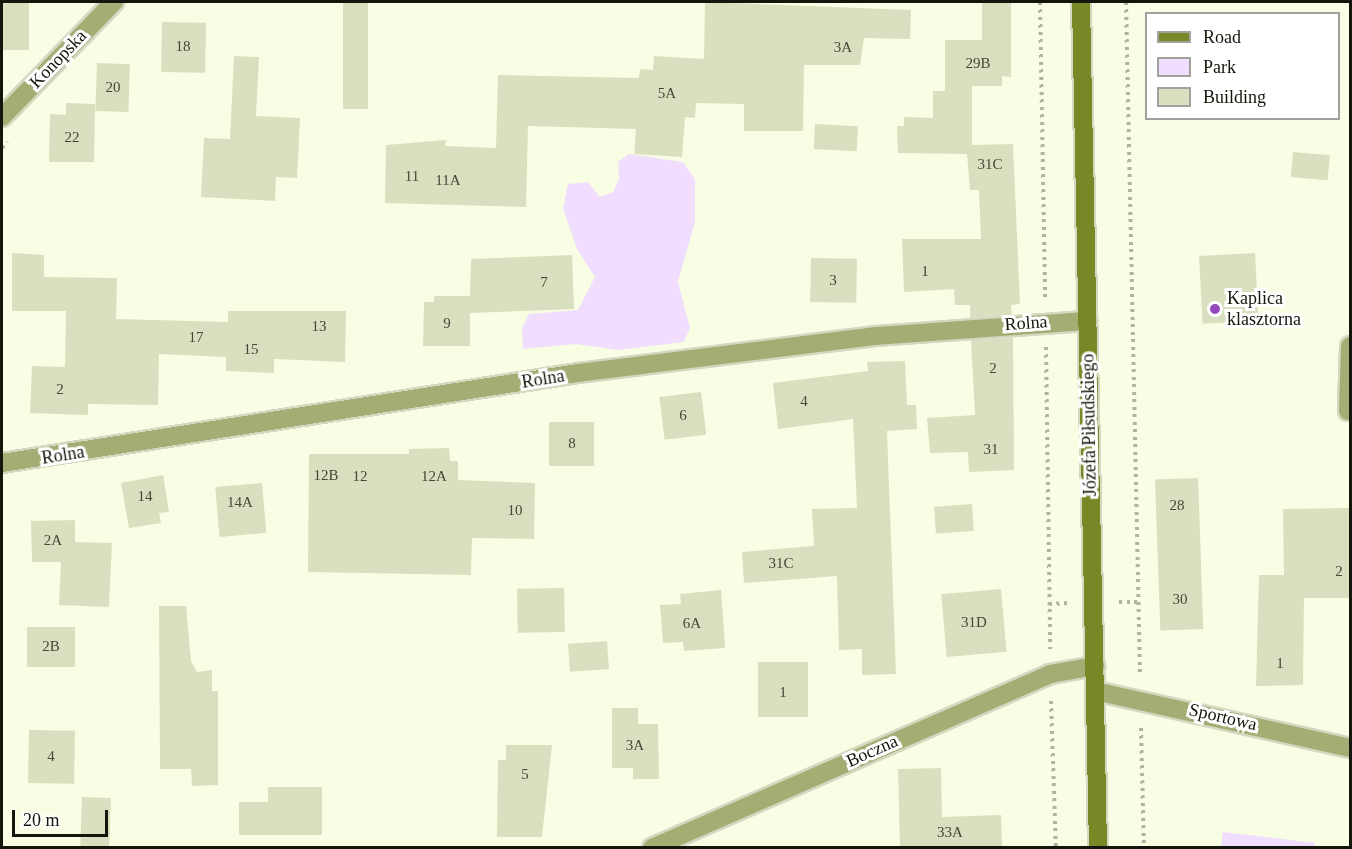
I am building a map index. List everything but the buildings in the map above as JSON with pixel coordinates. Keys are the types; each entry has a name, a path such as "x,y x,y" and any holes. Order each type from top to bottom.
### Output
{"main road":[{"name":"Józefa Piłsudskiego","path":"1081,2 1098,848"}],"street":[{"name":"Konopska","path":"2,117 114,2"},
{"name":"Rolna","path":"2,463 578,373 1045,321 1087,321"},
{"path":"1348,411 1350,346"},
{"name":"Boczna","path":"652,848 1050,674 1095,666"},
{"name":"Sportowa","path":"1095,691 1140,698 1350,748"}],"path":[{"path":"1040,2 1050,674 1056,848"},
{"path":"1126,2 1144,848"}],"green space":[{"path":"629,154 683,162 695,179 695,222 678,282 690,328 684,342 618,350 576,344 523,349 522,328 529,314 578,310 595,277 577,249 563,208 568,184 588,182 600,197 613,192 619,179 618,162"},
{"path":"1223,832 1315,843 1314,847 1221,847"}],"place":[{"name":"Kaplica klasztorna","path":"1215,309"}]}
